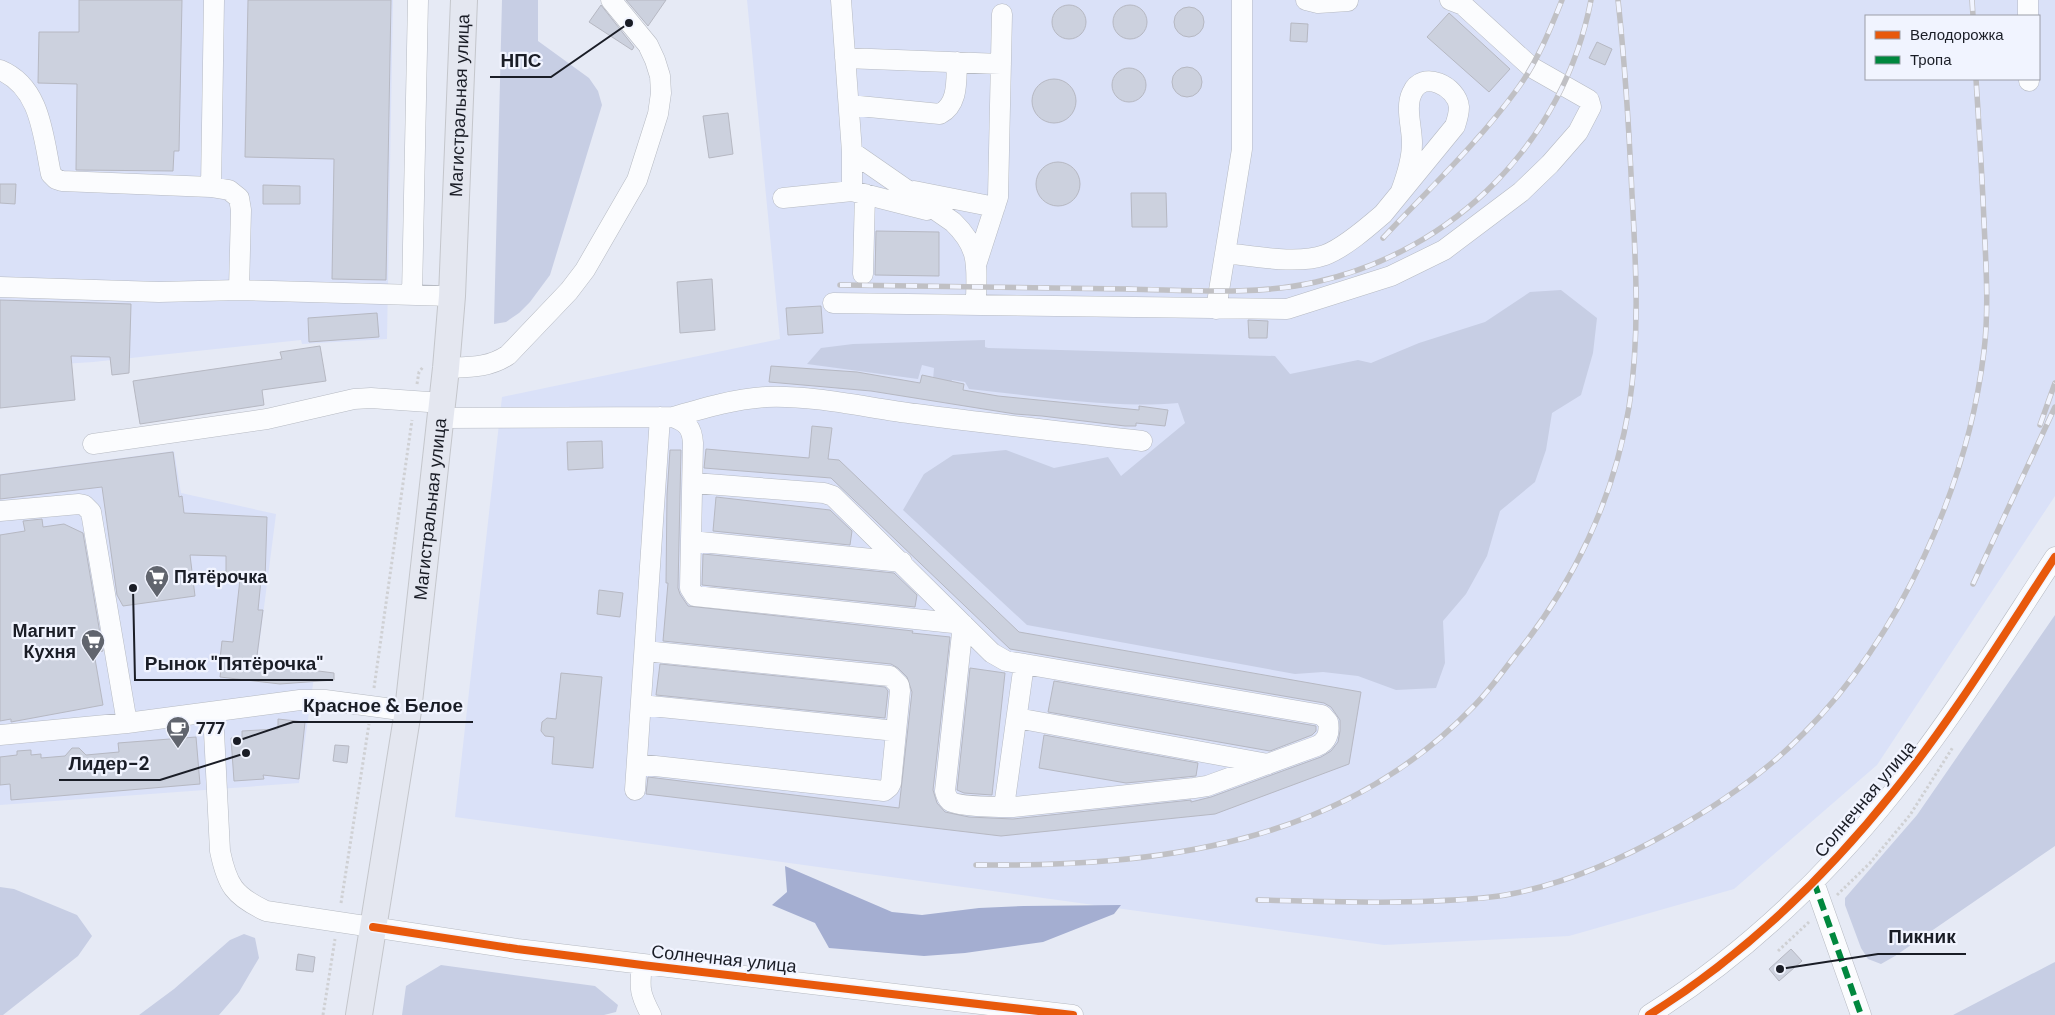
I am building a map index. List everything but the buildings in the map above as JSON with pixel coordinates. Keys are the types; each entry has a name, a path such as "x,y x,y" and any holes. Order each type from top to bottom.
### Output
{"main road":[{"name":"Магистральная улица","path":"359,1015 408,711 442,410 438,365 452,296 464,0"}],"street":[{"path":"210,187 214,0"},
{"path":"412,295 418,0"},
{"path":"438,365 485,366 496,363 508,355 585,270 637,180 658,114 661,93 660,76 648,45 611,0"},
{"path":"841,0 863,274"},
{"path":"1306,0 1318,3 1348,1"},
{"path":"833,303 1287,309 1366,285 1419,263 1444,250 1521,192 1550,164 1578,132 1591,107 1589,100 1531,67 1463,5 1450,0"},
{"path":"2028,0 2028,15"},
{"path":"1216,309 1242,149 1245,4"},
{"path":"976,264 998,197 1002,14"},
{"path":"845,58 1001,64"},
{"path":"849,105 940,114 947,110 953,100 957,62"},
{"path":"0,70 11,74 25,88 36,105 51,174 56,179 62,182 210,187 229,190 239,198 241,210 239,290"},
{"path":"1225,253 1297,259 1327,255 1371,224 1382,214 1455,126 1459,108 1457,99 1451,90 1436,82 1427,81 1420,83 1411,93 1409,109 1412,150 1408,174 1401,191"},
{"path":"852,152 953,222 970,241 976,264 976,305"},
{"path":"906,190 995,207"},
{"path":"782,198 858,193 941,214"},
{"path":"0,287 159,292 239,290 452,296"},
{"path":"667,417 732,401 768,397 858,405 914,414 1142,441"},
{"path":"92,444 267,419 354,399 371,398 415,401 442,410 667,417 683,420 689,426 692,434 694,483 690,588 695,596 699,598 964,624"},
{"path":"635,790 645,651 667,417"},
{"path":"694,483 824,493 838,500 902,562 964,624 992,653 1006,661 1322,715 1328,719 1327,737 1321,744 1268,764 1194,788 1004,807 953,803 946,796 945,791 964,624"},
{"path":"0,511 79,504 84,505 91,512 127,723"},
{"path":"860,558 864,525"},
{"path":"692,541 902,562"},
{"name":"Солнечная улица","path":"1649,1015 1716,970 1765,929 1814,882 1883,805 1934,738 2055,557"},
{"path":"930,621 933,593"},
{"path":"961,649 992,653"},
{"path":"637,764 878,792 884,791 891,783 896,731 899,686 890,676 645,651"},
{"path":"1004,807 1024,664"},
{"path":"0,735 127,723 317,700 408,711"},
{"path":"641,705 896,731"},
{"name":"Солнечная улица","path":"213,712 220,851 224,873 234,890 247,902 266,911 517,949 1073,1015"},
{"path":"1017,718 1268,764"},
{"path":"1814,882 1861,1015"},
{"path":"642,965 639,987 650,1015"}],"path":[{"path":"322,1015 372,706 419,372 438,365"},
{"path":"1778,951 1823,910"}],"shaded area":[{"path":"0,0 393,0 387,339 302,344 301,340 93,362 0,368"},
{"path":"502,0 538,0 538,41 589,78 598,91 602,105 550,275 530,302 519,313 506,322 494,324"},
{"path":"747,0 2055,0 2055,496 1877,765 1734,889 1569,936 1384,945 455,817 502,397 780,339"},
{"path":"1561,290 1597,318 1593,353 1581,395 1552,413 1546,450 1535,482 1500,511 1487,556 1466,594 1443,621 1445,663 1436,688 1396,690 1358,676 1323,672 1295,674 1027,625 903,510 924,474 953,455 1006,450 1054,468 1108,457 1121,476 1185,423 1178,403 1100,403 969,389 965,382 952,380 950,385 933,380 934,368 922,365 918,379 807,364 821,348 853,344 985,340 985,347 988,348 1275,356 1290,374 1358,360 1371,363 1419,343 1485,322 1530,292"},
{"path":"174,451 181,493 276,514 257,662 315,670 299,783 0,805 0,474"},
{"path":"2055,615 2055,846 1895,956 1881,964 1868,959 1861,948 1845,905 1845,898 1917,815"},
{"path":"785,866 892,912 922,915 979,908 1121,905 1114,914 1043,942 965,953 924,956 829,948 815,923 772,905 787,892"},
{"path":"0,887 14,889 77,915 92,936 78,956 3,1015 0,1015"},
{"path":"244,934 255,938 259,958 239,992 219,1015 139,1015 174,989 230,940"},
{"path":"2055,962 2055,1015 1953,1015 2051,964"},
{"path":"441,965 595,986 618,1005 616,1012 604,1015 402,1015 406,986"}],"railway":[{"path":"1383,238 1453,165 1503,108 1525,78 1537,57 1562,0"},
{"path":"840,285 1246,291 1316,282 1367,267 1414,245 1457,216 1496,182 1529,143 1556,99 1577,51 1591,0"},
{"path":"976,865 1111,861 1178,852 1242,839 1305,818 1365,790 1421,753 1479,701 1535,629 1572,571 1602,508 1613,475 1629,407 1635,354 1636,274 1628,121 1618,0"},
{"path":"1972,0 1973,15"},
{"path":"1258,900 1411,902 1472,899 1511,894 1572,877 1650,843 1686,823 1740,788 1789,748 1839,695 1870,652 1899,606 1924,557 1945,506 1963,454 1976,402 1986,335 1987,303 1976,80"},
{"path":"2040,425 2055,383"},
{"path":"1973,584 2055,407"}],"marked path":[{"path":"1814,882 1861,1015"}],"cycle path":[{"path":"1649,1015 1684,992 1750,941 1781,914 1840,855 1894,791 1937,735 2055,557"},
{"path":"373,927 517,949 642,965 1073,1015"}],"place":[{"name":"НПС","path":"629,23"},
{"name":"Рынок \"Пятёрочка\"","path":"133,588"},
{"name":"Пятёрочка","path":"157,598"},
{"name":"Магнит Кухня","path":"93,662"},
{"name":"Красное & Белое","path":"237,741"},
{"name":"777","path":"178,749"},
{"name":"Лидер-2","path":"246,753"},
{"name":"Пикник","path":"1780,969"}]}
